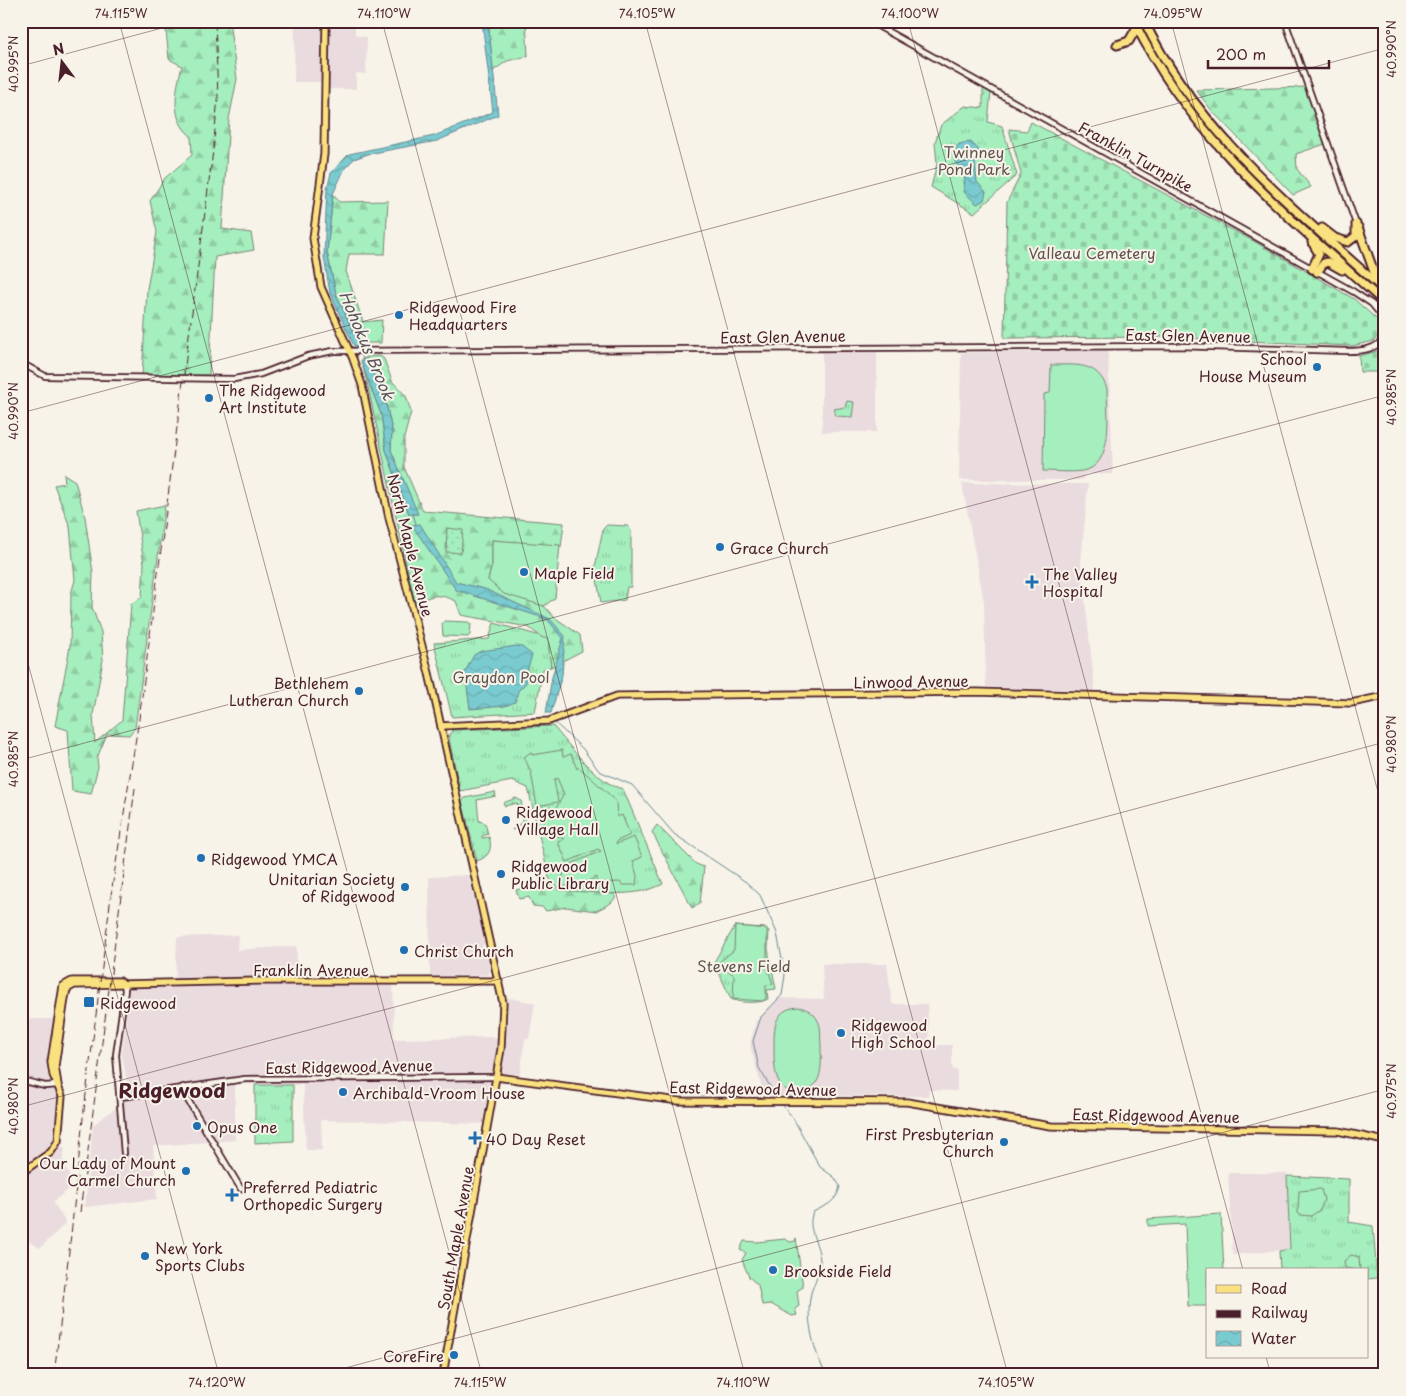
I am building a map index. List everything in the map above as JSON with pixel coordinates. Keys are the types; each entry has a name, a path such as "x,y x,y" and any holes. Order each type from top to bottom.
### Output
{"highway":[{"path":"1144,21 1174,75 1209,123 1239,156 1385,291"},
{"path":"1117,45 1129,41 1135,24"},
{"path":"1135,24 1166,79 1201,126 1240,170 1385,303"},
{"path":"1298,212 1331,236 1345,242 1355,238 1356,224"},
{"path":"1356,224 1374,272 1385,285"},
{"path":"1300,225 1318,251 1319,258 1315,270"},
{"path":"1315,270 1324,263 1332,263 1354,281 1376,295"}],"main road":[{"name":"North Maple Avenue","path":"326,21 324,145 313,238 314,250 321,287 353,351 364,392 398,555 418,626 499,982 503,1006 501,1046 496,1077"},
{"name":"Linwood Avenue","path":"441,726 549,721 617,696 977,692 1351,703 1385,696"},
{"name":"Franklin Avenue","path":"58,1085 56,1061 67,989 74,986 119,986 124,984 499,982"},
{"name":"East Ridgewood Avenue","path":"496,1077 679,1101 907,1102 1051,1126 1338,1132 1385,1141"},
{"name":"South Maple Avenue","path":"443,1375 496,1077"},
{"path":"21,1172 56,1147 63,1099 58,1085"}],"street":[{"name":"Franklin Turnpike","path":"869,21 1315,270 1369,302 1385,320"},
{"path":"1286,21 1356,224"},
{"name":"East Glen Avenue","path":"21,363 46,376 234,379 252,376 322,351 1169,346 1347,351 1374,347 1385,337"},
{"path":"124,984 125,990 116,1055 121,1097 124,1153"},
{"name":"East Ridgewood Avenue","path":"121,1097 245,1079 496,1077"},
{"path":"21,1080 45,1086 58,1085"},
{"path":"183,1088 241,1189"}],"shaded area":[{"path":"295,21 355,21 355,35 367,37 366,74 356,73 356,89 329,89 329,82 294,82"},
{"path":"1108,350 1113,474 1086,474 1082,480 959,480 961,353"},
{"path":"822,352 877,352 877,432 822,432"},
{"name":"The Valley Hospital","path":"962,483 1088,484 1081,563 1095,690 986,687 984,602"},
{"path":"468,875 486,943 482,946 489,960 489,975 430,976 429,877"},
{"path":"238,935 237,950 297,946 296,985 393,985 394,1039 497,1037 499,996 535,1003 529,1039 525,1039 520,1074 496,1073 485,1124 321,1120 322,1150 306,1150 303,1085 235,1084 235,1140 153,1146 157,1199 85,1207 93,1125 127,1099 128,1089 122,1054 130,986 175,988 177,937"},
{"name":"Ridgewood High School","path":"822,964 887,964 892,1004 927,1004 930,1045 952,1045 952,1069 957,1070 957,1091 929,1090 928,1096 764,1096 750,1045 756,1021 779,998 824,999"},
{"path":"21,1019 54,1019 47,1067 48,1076 59,1095 53,1138 65,1149 62,1163 69,1173 70,1188 53,1202 66,1223 40,1248 21,1237"},
{"path":"1228,1173 1287,1173 1290,1249 1233,1255"}],"green space":[{"path":"165,21 229,21 237,79 229,119 222,229 251,233 254,250 215,257 209,375 142,376 147,289 157,232 150,201 165,178 192,155 191,136 179,121 177,112 176,94 182,66 169,59"},
{"path":"488,21 526,21 528,56 507,61 493,71"},
{"name":"Twinney Pond Park","path":"983,85 991,92 988,122 1002,126 1017,175 974,213 931,187 937,164 935,142 941,125 965,106 983,108"},
{"path":"1310,87 1328,143 1296,154 1297,169 1311,187 1293,195 1213,112 1196,90"},
{"name":"Valleau Cemetery","path":"1031,122 1259,244 1354,299 1380,322 1381,332 1374,341 1352,346 1166,337 1004,338 1007,202 1021,174 1009,129 1027,131"},
{"path":"333,194 339,202 388,201 385,254 349,254 346,271 363,322 382,320 381,343 359,343 336,294 327,252"},
{"path":"1385,349 1385,372 1360,372 1359,356"},
{"path":"380,356 384,359 392,381 406,396 411,412 404,438 404,467 423,511 564,523 561,547 492,540 492,565 488,580 544,606 554,617 580,635 582,651 551,667 548,638 543,638 528,627 461,615 456,601 439,596 430,597 415,605 363,367 381,414 386,450 409,514 417,514 391,450 392,431 386,403 367,360 362,362 361,360 367,357"},
{"path":"1051,365 1077,365 1092,369 1098,373 1107,389 1108,424 1104,449 1100,460 1093,467 1082,471 1043,471 1044,394 1050,393"},
{"path":"847,401 854,402 852,417 836,416 834,409 845,407"},
{"path":"64,474 75,481 85,517 93,573 92,607 101,632 103,660 93,715 95,743 122,720 131,604 142,597 144,564 136,511 165,505 135,728 129,735 107,734 97,758 98,767 91,794 72,791 68,730 55,726 70,646 71,594 75,580 70,527 54,485 65,483"},
{"path":"607,525 628,526 631,531 631,587 627,587 625,600 601,603 595,567 603,529"},
{"path":"447,528 463,530 461,553 446,552"},
{"name":"Maple Field","path":"492,540 560,545 555,598 544,606 504,594 488,580 492,565"},
{"path":"445,621 468,622 471,624 470,635 468,637 443,636 442,623"},
{"name":"Graydon Pool","path":"494,623 548,638 551,667 543,669 535,712 452,717 434,643 489,639"},
{"path":"553,726 594,772 613,786 623,789 663,884 640,892 615,894 564,891 549,878 528,788 512,781 460,791 449,739 452,730"},
{"path":"562,750 563,757 571,754 577,769 579,767 616,802 617,817 622,815 630,835 617,841 616,844 634,837 642,857 633,861 637,876 636,885 622,885 620,882 596,883 596,877 578,886 561,886 564,871 573,870 571,864 601,851 598,849 567,862 558,842 564,839 547,831 543,820 550,808 555,810 564,794 557,778 554,780 558,802 537,806 531,772 524,757 531,752 532,755"},
{"path":"495,792 496,796 477,800 479,821 485,823 488,834 482,836 482,838 489,837 490,849 487,855 477,861 462,801 465,798"},
{"path":"516,798 521,801 526,824 512,830 522,822 521,808 516,803 505,806 503,803"},
{"path":"657,825 696,864 704,867 700,903 692,908 652,832"},
{"path":"545,882 559,890 614,894 616,897 611,903 596,911 566,907 546,911 542,907 533,906 529,897 519,899 516,890"},
{"name":"Stevens Field","path":"735,926 765,928 769,931 768,949 776,989 767,990 768,999 764,1001 750,1002 731,999 714,962"},
{"name":"Stevens Field","path":"735,926 767,929 767,967 773,984 766,985 766,998 763,1001 733,999 734,975 718,963 734,950"},
{"path":"798,1007 811,1012 819,1022 821,1067 818,1080 814,1086 808,1090 792,1092 785,1089 778,1079 775,1065 774,1036 776,1022 783,1012"},
{"path":"255,1085 293,1085 293,1141 255,1143"},
{"path":"1287,1176 1349,1179 1349,1222 1373,1226 1377,1278 1368,1279 1368,1268 1280,1268 1279,1251 1290,1249"},
{"path":"1321,1189 1324,1200 1320,1210 1311,1216 1300,1215 1298,1213 1299,1191"},
{"path":"1221,1214 1224,1268 1206,1268 1206,1306 1188,1306 1185,1224 1148,1226 1148,1219"},
{"name":"Brookside Field","path":"796,1238 803,1287 797,1291 799,1306 795,1309 797,1315 792,1316 771,1304 762,1305 758,1285 749,1277 742,1260 746,1253 740,1250 744,1241 756,1242 785,1239 790,1242 795,1241"},
{"path":"1351,1255 1359,1257 1360,1268 1345,1268 1344,1261"}],"water":[{"path":"482,21 488,21 498,115 437,141 368,154 354,159 345,168 333,194 327,252 336,294 360,346 354,346 330,293 324,257 327,189 331,173 349,154 434,136 493,112"},
{"path":"971,142 978,149 980,156 975,163 977,182 986,192 984,200 977,204 964,192 965,174 955,162 953,153 959,144"},
{"name":"Hohokus Brook","path":"367,359 386,403 392,431 391,450 418,514 409,514 386,450 381,414 361,362"},
{"path":"420,524 456,582 485,589 550,619 565,636 562,675 551,713 546,713 552,677 563,638 547,619 456,590 412,525"},
{"name":"Graydon Pool","path":"522,647 532,655 527,671 526,683 518,691 515,702 505,706 470,709 465,672 474,655 481,651"}],"waterway":[{"name":"Hohokus Brook","path":"360,353 364,361"},
{"name":"Hohokus Brook","path":"413,514 416,524"},
{"name":"Hohokus Brook","path":"553,721 583,749 599,771 632,785 674,834 746,882 760,895 777,933 785,975 782,995 761,1017 753,1041 759,1068 777,1098"},
{"name":"Hohokus Brook","path":"781,1103 793,1118 820,1167 834,1177 840,1186 834,1199 813,1212 811,1218 820,1264 811,1293 809,1314 814,1346 826,1375"}],"railway":[{"path":"54,1375 83,1118 112,888 139,719 213,151 218,97 215,21"},
{"path":"80,1212 135,788"}],"place":[{"name":"Ridgewood Fire Headquarters","path":"399,315"},
{"name":"School House Museum","path":"1317,367"},
{"name":"The Ridgewood Art Institute","path":"209,398"},
{"name":"Grace Church","path":"720,547"},
{"name":"Maple Field","path":"524,572"},
{"name":"The Valley Hospital","path":"1032,582"},
{"name":"Bethlehem Lutheran Church","path":"359,691"},
{"name":"Ridgewood Village Hall","path":"506,820"},
{"name":"Ridgewood YMCA","path":"201,858"},
{"name":"Ridgewood Public Library","path":"501,874"},
{"name":"Unitarian Society of Ridgewood","path":"405,887"},
{"name":"Christ Church","path":"404,950"},
{"name":"Ridgewood","path":"89,1002"},
{"name":"Ridgewood High School","path":"841,1033"},
{"name":"Archibald-Vroom House","path":"343,1092"},
{"name":"Opus One","path":"197,1126"},
{"name":"40 Day Reset","path":"475,1138"},
{"name":"First Presbyterian Church","path":"1004,1142"},
{"name":"Our Lady of Mount Carmel Church","path":"186,1171"},
{"name":"Preferred Pediatric Orthopedic Surgery","path":"232,1195"},
{"name":"New York Sports Clubs","path":"145,1256"},
{"name":"Brookside Field","path":"773,1270"},
{"name":"CoreFire","path":"454,1355"}],"district":[{"name":"Ridgewood","path":"172,1090"}]}
